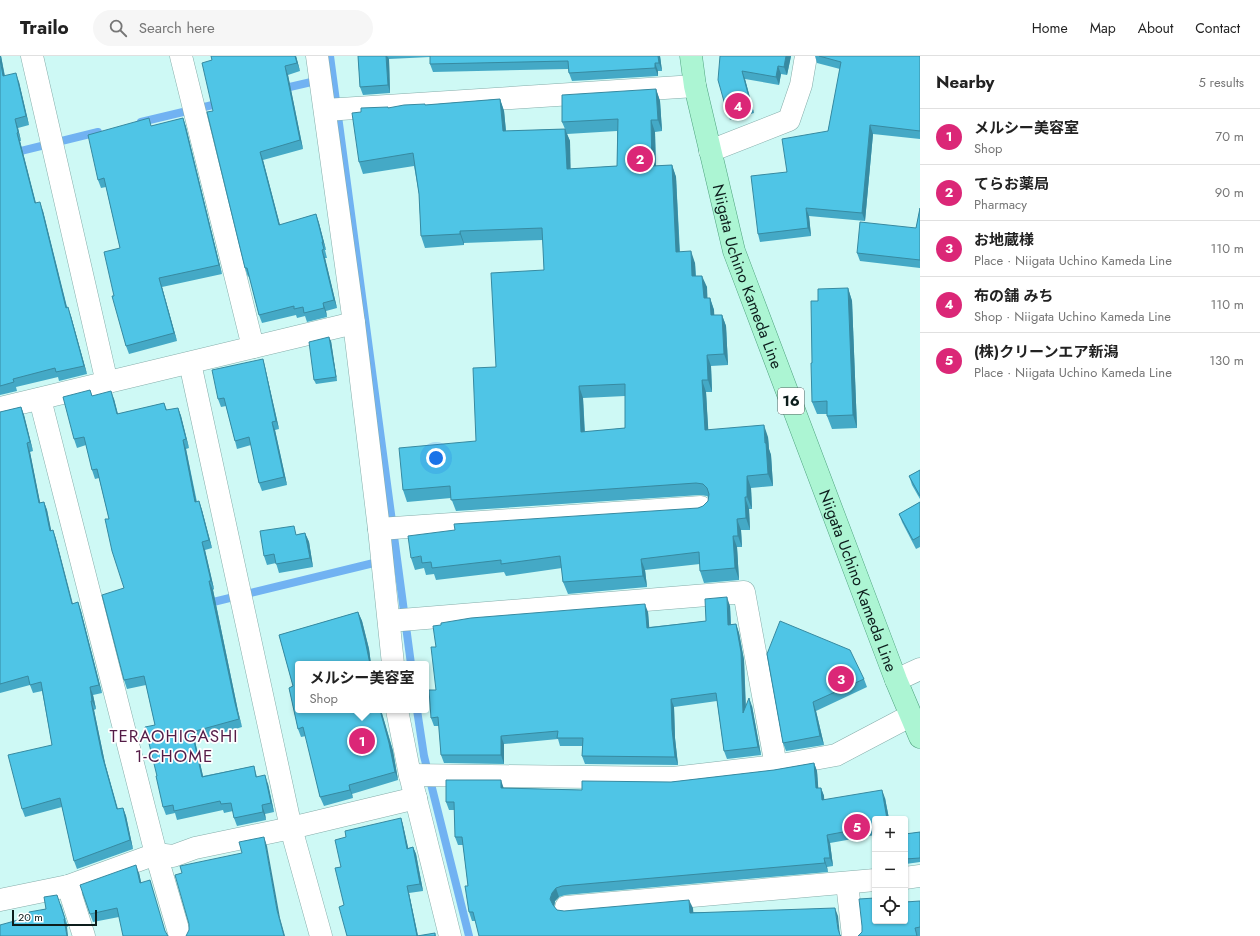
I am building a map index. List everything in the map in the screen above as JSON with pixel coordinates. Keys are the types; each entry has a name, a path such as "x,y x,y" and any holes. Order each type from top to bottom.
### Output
{"main road":[{"name":"Niigata Uchino Kameda Line","path":"691,56 695,86 734,251 896,680 920,737"}],"street":[{"path":"32,56 107,382"},
{"path":"182,56 253,347"},
{"path":"317,56 354,323 379,529 393,661"},
{"path":"710,151 789,120 801,85 806,56"},
{"path":"325,110 695,86"},
{"path":"0,408 354,323"},
{"path":"190,363 291,828 321,936"},
{"path":"40,398 156,854 180,936"},
{"path":"379,529 701,507"},
{"path":"389,621 744,592 776,766"},
{"path":"896,680 920,669"},
{"path":"398,713 410,775 450,936"},
{"path":"410,775 673,778 776,766 836,755 910,716"},
{"path":"1,896 68,886 156,854 173,856 195,848 291,828 416,798"},
{"path":"908,878 920,876"},
{"path":"566,907 872,880"},
{"path":"847,883 853,936"},
{"path":"68,886 84,936"}],"building":[{"path":"211,56 295,56 297,63 285,66 300,140 260,152 279,225 316,214 323,242 324,249 322,250 334,300 323,303 324,308 304,313 303,307 294,309 294,306 259,315 247,268 245,268 207,112 213,111 202,63 212,60"},
{"path":"358,56 386,56 388,85 360,87"},
{"path":"430,56 658,56 659,63 655,63 655,68 569,73 568,61 430,64"},
{"path":"720,56 786,56 784,67 778,66 776,77 742,71 751,105 727,112 718,80"},
{"path":"819,56 920,56 920,131 870,125 862,213 806,208 808,228 758,234 751,176 787,172 782,139 828,131 841,62"},
{"path":"0,59 3,76 16,73 26,116 15,119 17,133 35,203 40,202 66,308 68,307 84,366 56,372 55,368 13,379 14,382 0,386"},
{"path":"656,89 658,120 651,120 652,166 672,165 676,252 691,251 692,276 702,276 704,298 710,298 711,315 722,315 724,354 707,355 708,380 702,380 705,430 764,425 768,474 747,476 747,497 745,497 746,518 737,519 738,536 733,536 735,568 700,571 699,552 641,559 643,576 563,582 560,556 501,564 501,560 432,568 431,562 422,563 421,556 411,558 408,536 455,530 454,524 698,508 703,506 708,501 709,494 707,488 703,484 696,483 451,500 450,486 403,490 399,448 476,441 473,368 496,367 491,273 544,270 542,228 460,231 460,234 421,236 419,194 413,153 359,162 352,113 361,112 361,108 388,108 404,105 425,105 500,99 503,131 565,129 567,169 617,166 618,119 562,122 562,95","holes":["625,384 625,428 581,432 579,386"]},
{"path":"149,118 151,126 183,118 219,265 159,278 174,333 126,346 112,296 114,296 104,252 120,248 104,178 98,180 88,135"},
{"path":"920,208 920,260 857,253 860,222 916,228"},
{"path":"848,288 853,415 827,416 827,401 812,402 811,301 818,301 818,289"},
{"path":"329,337 336,377 314,380 309,342"},
{"path":"263,359 276,421 272,422 284,477 259,483 249,437 235,441 224,398 218,399 212,370"},
{"path":"90,390 92,396 111,391 117,414 164,403 166,410 178,408 186,439 183,440 195,502 199,501 209,540 202,542 239,719 192,732 202,777 254,766 256,777 265,775 271,803 262,805 263,812 234,818 231,803 221,804 220,801 174,811 173,805 163,807 145,727 155,725 144,676 124,680 102,595 124,588 112,551 105,519 109,519 97,469 92,470 84,437 74,439 63,397"},
{"path":"21,407 30,442 27,443 39,503 44,502 50,531 53,530 72,604 78,602 99,685 90,687 91,701 102,755 117,809 123,808 130,840 74,861 60,798 22,809 8,755 52,745 41,682 30,685 28,676 0,684 0,412"},
{"path":"920,470 920,496 909,476"},
{"path":"920,502 920,536 913,540 899,514"},
{"path":"294,526 296,535 305,533 310,558 276,564 274,554 264,556 260,531"},
{"path":"727,597 728,625 736,624 741,652 743,713 749,698 758,747 724,751 716,693 671,699 675,757 582,756 583,738 557,738 558,731 501,736 501,755 441,755 438,717 431,718 429,690 436,690 431,647 436,647 433,626 441,625 441,623 471,618 645,604 647,628 706,621 705,599"},
{"path":"358,612 369,661 295,661 295,713 381,713 395,772 349,785 350,790 320,797 303,727 298,729 289,688 293,686 279,635"},
{"path":"780,621 850,650 864,679 813,702 820,736 783,743 767,654"},
{"path":"814,763 816,788 821,788 822,800 882,790 886,816 872,816 872,827 827,835 830,858 824,858 825,863 562,886 556,888 550,899 557,910 564,911 689,900 690,913 835,908 838,929 841,936 479,936 473,912 469,912 465,886 468,886 462,837 455,837 454,802 446,802 446,780 501,780 501,788 582,790 582,781 671,782 774,770"},
{"path":"401,818 407,849 413,847 420,884 407,886 417,936 347,936 339,907 344,905 335,868 341,867 335,840 346,837 345,831"},
{"path":"920,832 920,858 908,859 908,834"},
{"path":"264,837 277,910 284,936 186,936 189,930 189,924 175,875 182,873 180,866 242,853 239,842"},
{"path":"136,865 140,883 150,880 165,931 168,936 123,936 117,908 90,914 80,885"},
{"path":"57,895 65,919 67,936 0,936 0,925 29,917 29,912 46,909 44,897"},
{"path":"872,898 872,924 908,924 908,902 920,901 920,927 915,928 917,936 858,936 862,932 859,899"},
{"path":"435,933 435,936 417,936"}],"waterway":[{"path":"330,56 411,661"},
{"path":"281,89 320,80"},
{"path":"141,122 221,103"},
{"path":"0,156 98,132"},
{"path":"205,604 382,561"},
{"path":"417,713 424,756 469,936"}],"place":[{"name":"布の舗 みち","path":"738,106"},
{"name":"てらお薬局","path":"640,159"},
{"name":"お地蔵様","path":"841,679"},
{"name":"メルシー美容室","path":"362,741"},
{"name":"(株)クリーンエア新潟","path":"857,827"}],"district":[{"name":"TERAOHIGASHI 1-CHOME","path":"174,746"}]}
